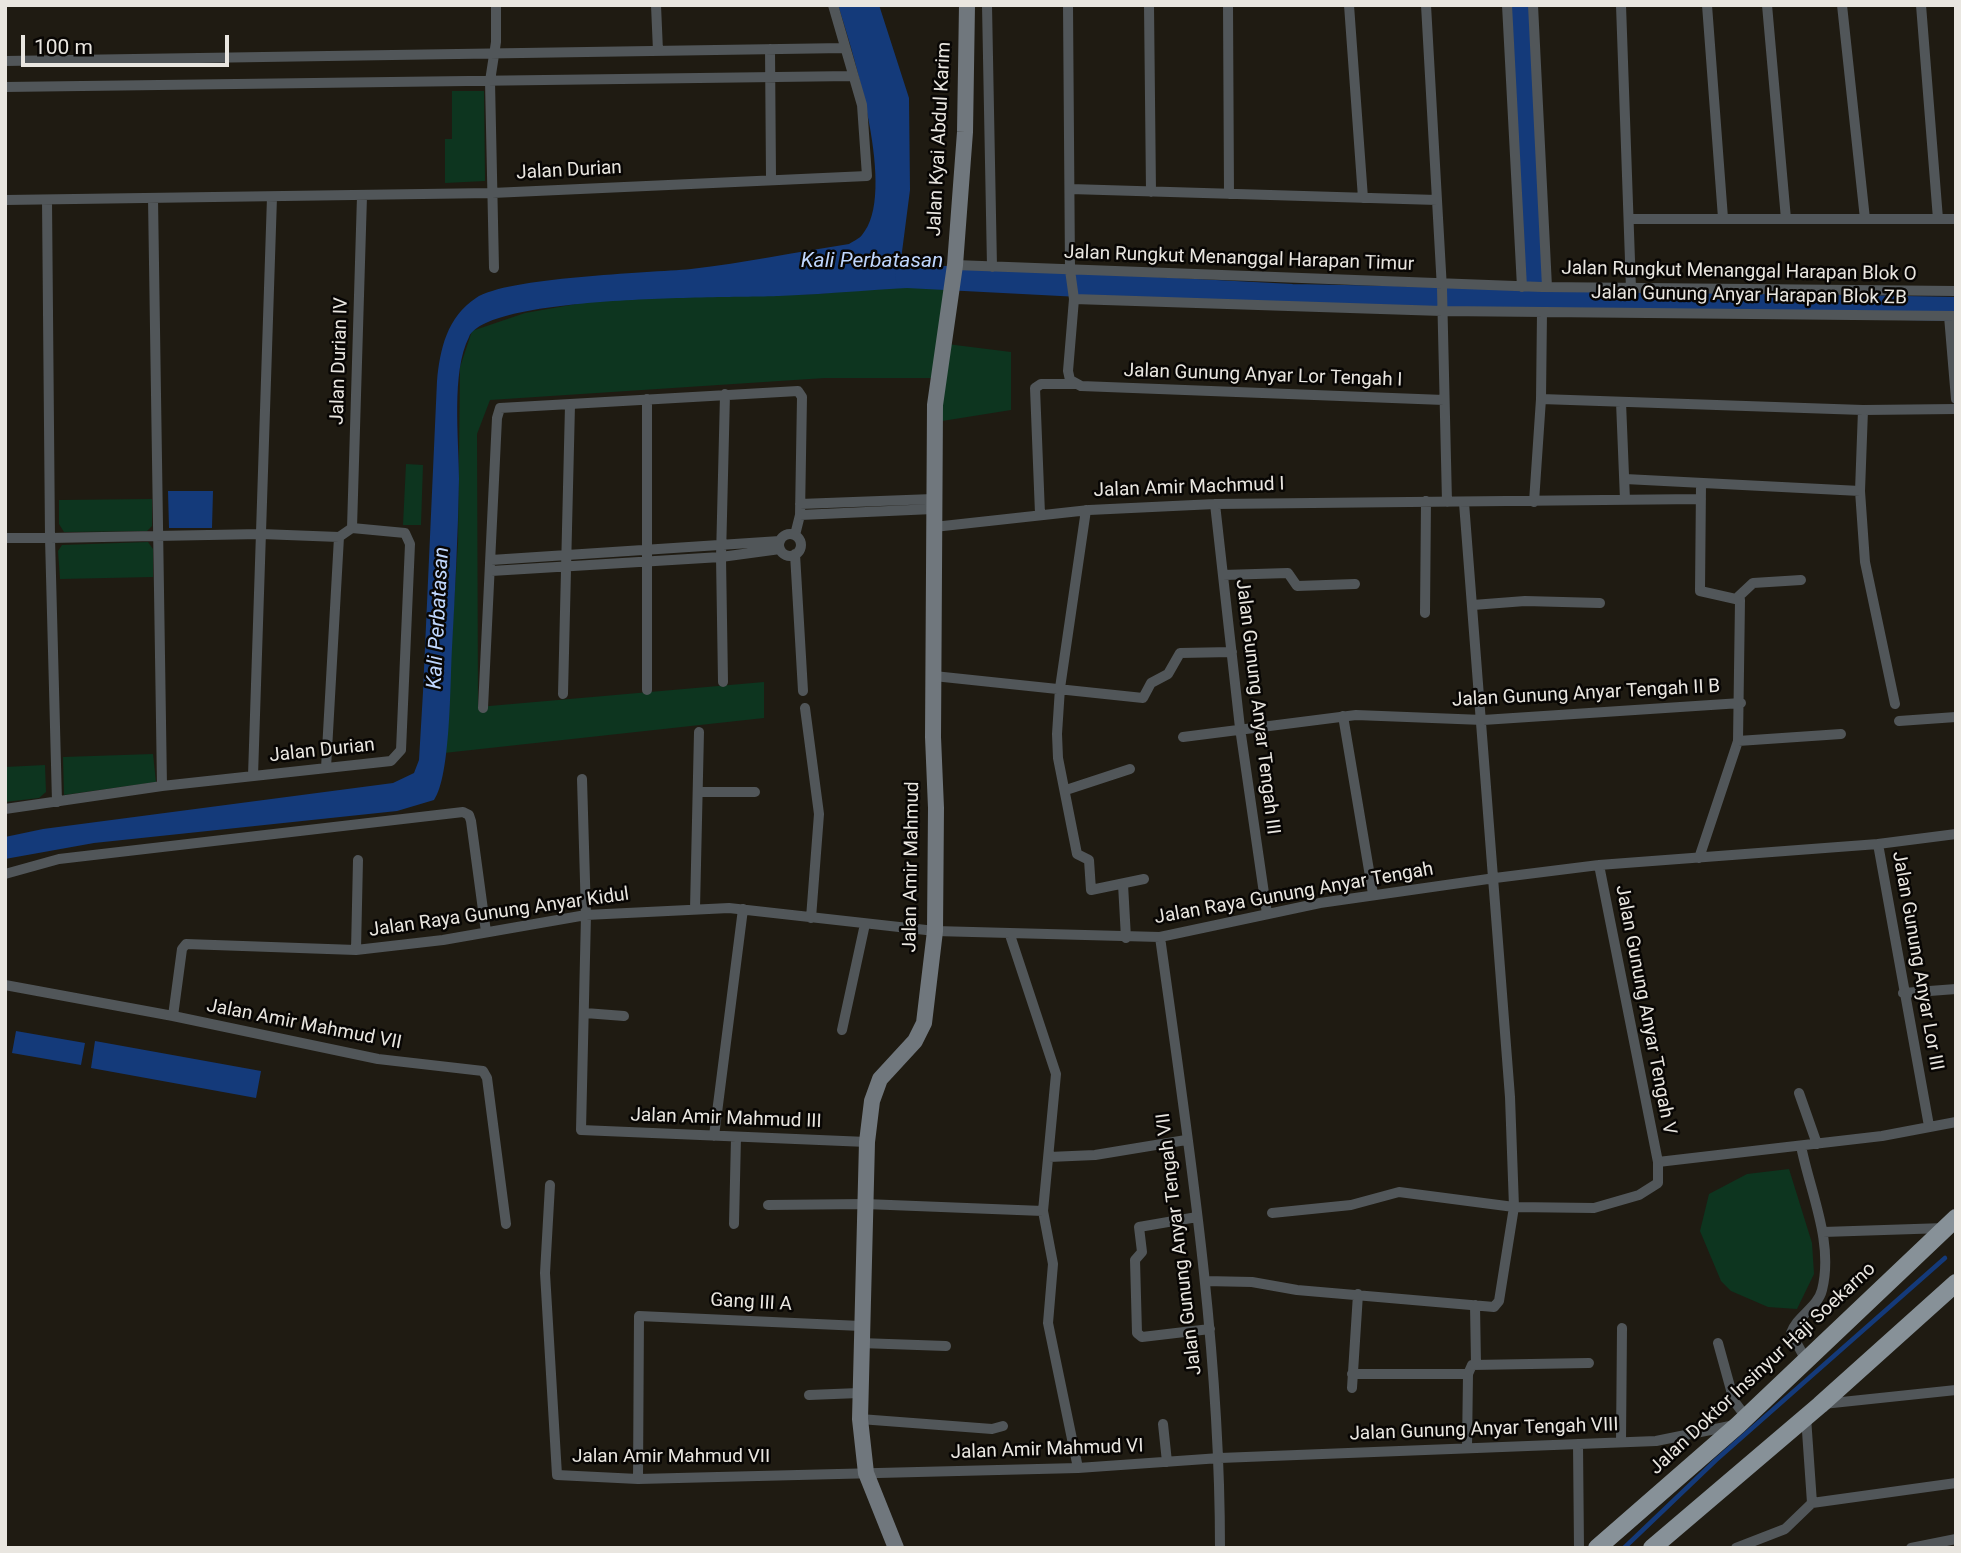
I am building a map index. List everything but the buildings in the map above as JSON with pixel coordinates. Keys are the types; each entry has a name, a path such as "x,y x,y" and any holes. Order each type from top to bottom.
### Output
{"main road":[{"name":"Jalan Doktor Insinyur Haji Soekarno","path":"1597,1548 1742,1421 1952,1229"},
{"path":"1654,1547 1820,1405 1956,1283"}],"street":[{"path":"494,268 490,80 496,5"},
{"path":"656,5 658,51"},
{"path":"5,87 853,76 833,5"},
{"name":"Jalan Kyai Abdul Karim","path":"954,276 965,132 967,5"},
{"path":"987,5 992,267"},
{"path":"1068,5 1071,274 1074,297 1068,371 1078,385"},
{"path":"1149,5 1151,192"},
{"path":"1228,5 1229,194"},
{"path":"1349,5 1363,198"},
{"path":"1426,5 1442,287 1447,502"},
{"path":"1507,5 1525,287"},
{"path":"1533,5 1544,287"},
{"path":"1621,5 1632,289"},
{"path":"1707,5 1723,218"},
{"path":"1767,5 1786,219"},
{"path":"1842,5 1865,219"},
{"path":"1922,5 1938,219"},
{"path":"5,61 845,48"},
{"path":"770,49 771,178"},
{"name":"Jalan Durian","path":"5,200 492,193 771,178 867,176 862,105 853,76"},
{"path":"1070,189 1437,200"},
{"name":"Jalan Durian IV","path":"352,528 362,196"},
{"name":"Jalan Durian","path":"253,776 272,197"},
{"path":"153,198 162,786"},
{"path":"47,200 50,538 57,802"},
{"path":"1631,219 1956,219"},
{"name":"Jalan Rungkut Menanggal Harapan Timur","path":"954,276 992,267 1071,274 1442,287 1525,287"},
{"name":"Jalan Amir Mahmud","path":"896,1548 866,1473 860,1419 867,1142 872,1101 880,1079 915,1041 924,1023 935,931 935,405 954,276"},
{"name":"Jalan Rungkut Menanggal Harapan Blok O","path":"1525,287 1956,291"},
{"path":"1074,297 1442,307"},
{"name":"Jalan Gunung Anyar Harapan Blok ZB","path":"1442,307 1542,312 1952,316"},
{"path":"1534,502 1541,399 1542,312"},
{"path":"1952,316 1956,399"},
{"name":"Jalan Gunung Anyar Lor Tengah I","path":"1040,514 1035,388 1041,384 1444,400"},
{"path":"483,708 499,410 505,406 570,405 724,394 798,391 802,397 800,509 795,536 800,545 795,554 803,691"},
{"path":"723,682 721,551 724,394"},
{"path":"647,399 647,690"},
{"path":"1541,399 1863,410 1956,409"},
{"path":"1622,402 1625,500"},
{"path":"563,694 570,405"},
{"path":"1863,410 1860,491 1868,586 1895,704"},
{"path":"1625,479 1701,485 1860,491"},
{"path":"1701,485 1700,591 1703,594 1738,598"},
{"name":"Jalan Amir Machmud I","path":"934,527 1086,510 1215,503 1701,499"},
{"path":"1425,613 1426,502"},
{"name":"Jalan Gunung Anyar Tengah III","path":"1215,503 1240,728 1267,914"},
{"path":"1205,1280 1498,1305 1514,1207 1495,878 1464,503"},
{"path":"800,509 933,504"},
{"path":"1086,510 1060,688 1056,734 1058,758 1077,854 1089,860 1091,890 1144,879"},
{"path":"5,538 261,534 339,537 352,528"},
{"name":"Jalan Durian","path":"5,809 162,786 391,761 401,750 410,544 408,537 401,531 352,528"},
{"path":"491,566 721,551 780,545 788,534 795,536"},
{"path":"326,768 339,537"},
{"path":"780,545 788,555 795,554"},
{"path":"1223,575 1288,573 1297,586 1355,584"},
{"path":"1738,598 1753,583 1801,580"},
{"path":"1699,858 1738,741 1741,703 1738,598"},
{"path":"1473,605 1525,601 1600,603"},
{"path":"934,676 1143,698 1151,683 1168,674 1180,653 1232,652"},
{"name":"Jalan Gunung Anyar Tengah II B","path":"1183,737 1343,716 1483,720 1741,703"},
{"path":"805,708 819,814 811,918"},
{"path":"1343,716 1373,894"},
{"path":"1899,721 1956,717"},
{"path":"695,909 700,792 699,732"},
{"path":"1738,741 1841,734"},
{"path":"1066,790 1130,769"},
{"path":"582,779 586,915 585,1013 624,1016"},
{"path":"700,792 755,792"},
{"path":"5,874 59,859 463,812 469,814 471,821 486,932"},
{"name":"Jalan Raya Gunung Anyar Tengah","path":"935,931 1014,936 1160,937 1373,894 1495,878 1599,865 1878,844 1956,834"},
{"name":"Jalan Gunung Anyar Lor III","path":"1878,844 1929,1126"},
{"path":"356,950 358,860"},
{"name":"Jalan Gunung Anyar Tengah V","path":"1599,865 1658,1162"},
{"path":"1123,884 1126,938"},
{"name":"Jalan Raya Gunung Anyar Kidul","path":"173,1016 185,944 356,950 586,915 695,909 743,909 935,931"},
{"path":"714,1136 743,909"},
{"path":"842,1030 864,924"},
{"path":"1014,936 1056,1074 1042,1211 1053,1264 1048,1322 1078,1468"},
{"name":"Jalan Gunung Anyar Tengah VII","path":"1160,937 1205,1280 1225,1458 1220,1548"},
{"path":"5,985 173,1016"},
{"path":"1903,993 1956,989"},
{"name":"Jalan Amir Mahmud III","path":"585,1013 580,1126 583,1131 867,1142"},
{"name":"Jalan Amir Mahmud VII","path":"173,1016 378,1059 483,1072 487,1078 506,1224"},
{"path":"1799,1093 1817,1144"},
{"path":"1272,1213 1351,1205 1399,1192 1514,1207 1594,1208 1639,1195 1658,1183 1658,1162 1882,1136 1956,1122"},
{"path":"734,1224 736,1137"},
{"path":"1049,1157 1095,1155 1186,1140"},
{"path":"1801,1146 1823,1232 1822,1289 1791,1334 1806,1360"},
{"name":"Jalan Amir Mahmud VII","path":"550,1185 545,1273 556,1475 638,1479 866,1473"},
{"path":"768,1205 865,1204 1042,1211"},
{"path":"1196,1217 1139,1227 1142,1252 1135,1260 1137,1333 1142,1337 1210,1329"},
{"path":"1823,1232 1952,1229"},
{"path":"1352,1388 1358,1294"},
{"path":"1475,1305 1476,1364"},
{"name":"Gang III A","path":"638,1479 639,1315 861,1326"},
{"path":"1621,1442 1622,1328"},
{"path":"860,1343 946,1346"},
{"path":"1718,1343 1742,1421"},
{"path":"1467,1448 1470,1366 1589,1363"},
{"path":"1352,1374 1468,1374"},
{"path":"1820,1405 1956,1390"},
{"path":"809,1395 859,1393"},
{"path":"1806,1417 1812,1503"},
{"path":"860,1419 992,1429 1003,1426"},
{"name":"Jalan Gunung Anyar Tengah VIII","path":"1225,1458 1656,1441 1742,1421"},
{"path":"1163,1424 1167,1462"},
{"path":"1578,1444 1579,1548"},
{"name":"Jalan Amir Mahmud VI","path":"866,1473 1078,1468 1225,1458"},
{"path":"1736,1548 1785,1529 1812,1503 1956,1483"},
{"path":"1911,1548 1956,1539"}],"green space":[{"path":"452,91 484,91 485,181 445,183 445,139 452,139"},
{"path":"874,288 946,288 933,378 825,378 490,400 477,434 478,707 764,682 764,718 444,753 458,543 460,367 472,331 525,313 605,299 818,294"},
{"path":"947,344 1011,352 1011,410 936,422"},
{"path":"406,464 423,465 421,525 403,525"},
{"path":"152,499 152,526 147,531 64,532 59,524 59,500"},
{"path":"148,542 153,549 153,577 60,579 58,551 62,545"},
{"path":"153,754 156,782 64,795 63,757"},
{"path":"45,765 46,792 39,798 5,802 5,767"},
{"path":"1789,1169 1812,1243 1814,1274 1797,1309 1768,1307 1731,1291 1721,1281 1700,1231 1709,1194 1747,1174"}],"water":[{"name":"Kali Perbatasan","path":"838,5 879,5 909,98 910,190 899,275 938,277 938,287 779,296 613,301 519,313 486,323 469,337 460,368 457,406 458,521 449,727 444,771 434,800 397,811 94,843 5,859 5,837 43,829 393,783 414,773 419,760 423,692 437,381 440,357 452,324 458,314 476,298 516,285 579,277 711,267 849,244 859,238 872,215 876,189 874,157 862,88"},
{"path":"168,491 213,491 212,528 169,528"},
{"path":"16,1031 85,1043 81,1065 12,1053"},
{"path":"95,1041 261,1071 256,1098 91,1068"}],"waterway":[{"path":"1519,5 1534,301"},
{"path":"907,276 1292,296 1956,309"},
{"path":"1624,1548 1716,1460 1945,1258"}]}
